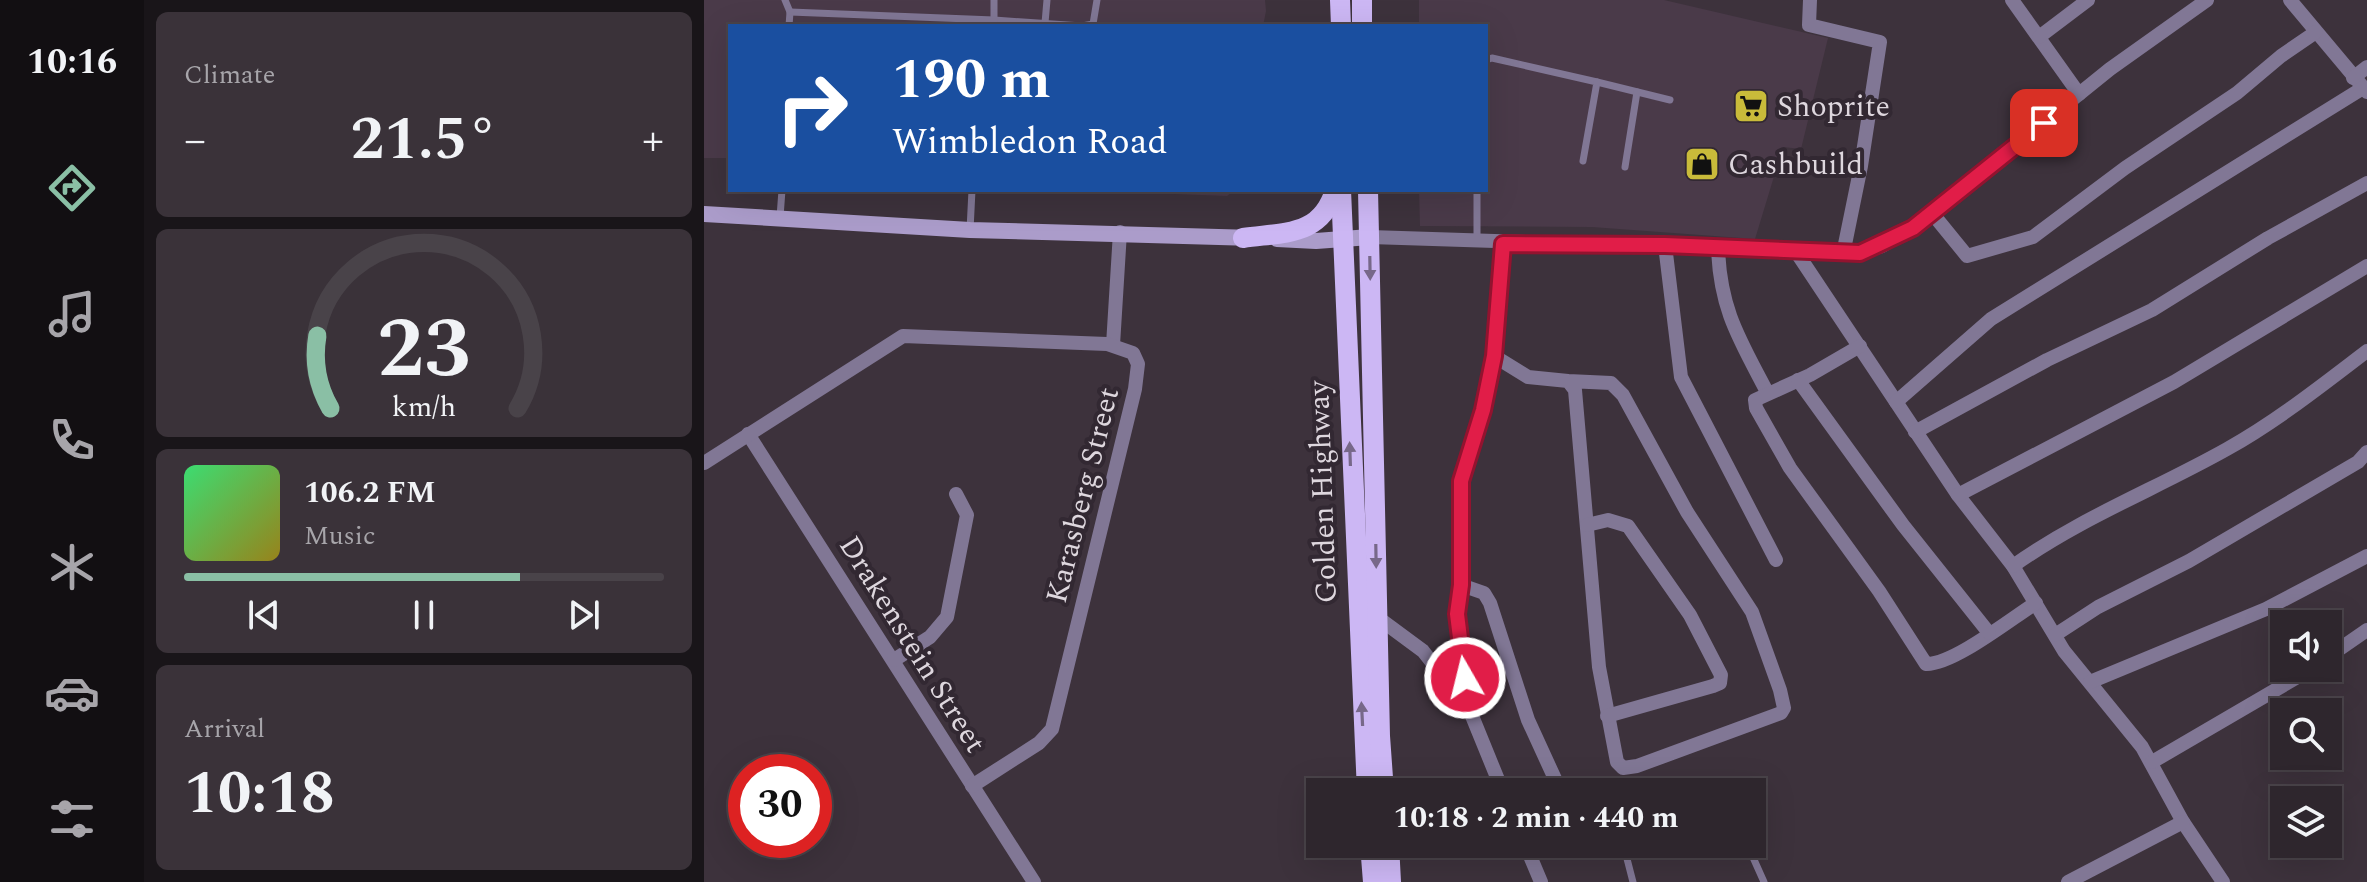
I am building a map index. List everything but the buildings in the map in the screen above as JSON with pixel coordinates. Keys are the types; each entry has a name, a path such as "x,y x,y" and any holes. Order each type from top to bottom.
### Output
{"main road":[{"path":"1340,0 1341,24"},
{"path":"1362,0 1362,24"},
{"path":"1243,238 1309,228 1327,210 1334,192"},
{"name":"Golden Highway","path":"1341,192 1366,778"},
{"name":"Golden Highway","path":"1368,192 1383,778"},
{"path":"1371,858 1373,882"},
{"path":"1390,858 1391,882"}],"street":[{"path":"1810,0 1809,25 1880,42 1861,166 1843,254"},
{"path":"2012,0 2079,94"},
{"path":"2039,37 2088,0"},
{"path":"704,214 970,230 1342,240 1370,237 1503,244 1665,245 1843,254 1882,246 1932,213 2079,94 2207,0"},
{"path":"2290,0 2361,86"},
{"path":"1932,213 1967,256 2033,237 2125,168 2237,93 2316,32"},
{"path":"1896,402 1991,319 2361,86 2367,67"},
{"path":"1915,432 2047,360 2152,310 2268,238 2367,183"},
{"path":"1113,345 1120,232"},
{"path":"1497,778 1470,711 1457,614 1461,585 1461,481 1479,424 1494,356 1503,244"},
{"path":"1665,245 1681,377 1776,560"},
{"path":"1718,248 1719,280 1726,311 1767,392"},
{"path":"1797,253 1958,495 2013,566 2055,635 2152,762 2183,822 2223,882"},
{"path":"1958,495 2174,382 2367,266"},
{"name":"Karasberg Street","path":"704,463 903,336 1113,345 1129,350 1137,359 1135,389 1052,729 1039,743 972,786"},
{"path":"1860,346 1755,400 1756,408 1790,468 1879,591 1926,664 1945,659 2036,603"},
{"path":"2013,566 2052,539 2225,450 2280,417 2367,351"},
{"path":"1494,356 1528,377 1611,383 1623,395 1687,512 1752,612 1784,708 1781,713 1766,721 1623,768 1615,758 1599,667 1580,412 1575,390 1568,381"},
{"path":"1798,380 1853,459 1989,633"},
{"name":"Drakenstein Street","path":"748,434 1034,882"},
{"path":"2055,635 2098,607 2189,561 2358,462 2367,452"},
{"path":"894,660 930,637 947,617 967,515 956,494"},
{"path":"1587,525 1608,520 1628,526 1690,615 1721,675 1720,683 1713,686 1607,716"},
{"path":"2090,682 2266,609 2367,556"},
{"path":"1461,585 1484,593 1490,603 1528,720 1555,778"},
{"path":"1377,617 1423,651 1470,711"},
{"path":"2342,647 2367,630"},
{"path":"2152,762 2289,682"},
{"path":"2068,882 2183,822"},
{"path":"1531,858 1541,882"}],"lane":[{"path":"785,0 790,12 789,24"},
{"path":"993,23 994,0"},
{"path":"1045,23 1047,0"},
{"path":"790,12 993,23 1093,24 1097,0"},
{"path":"1488,59 1670,100"},
{"path":"1583,161 1597,82"},
{"path":"1625,167 1637,92"},
{"path":"780,217 782,192"},
{"path":"970,230 972,192"},
{"path":"1477,192 1477,242"},
{"path":"1625,858 1633,882"},
{"path":"1753,858 1764,882"}],"shaded area":[{"path":"704,0 1265,0 1263,24 728,24 728,158 704,158"},
{"path":"1419,0 1664,0 1828,38 1801,149 1783,147 1755,239 1592,227 1420,226 1419,192 1488,192 1488,24 1419,24"},
{"path":"1122,192 1232,192 1227,196"}],"place":[{"name":"Shoprite","path":"1751,106"},
{"name":"Cashbuild","path":"1702,164"}],"route":[{"path":"1465,678 1457,614 1461,585 1461,481 1483,410 1494,356 1502,300 1503,244 1665,245 1833,255 1860,253 1882,246 1913,228 2044,123"}]}
